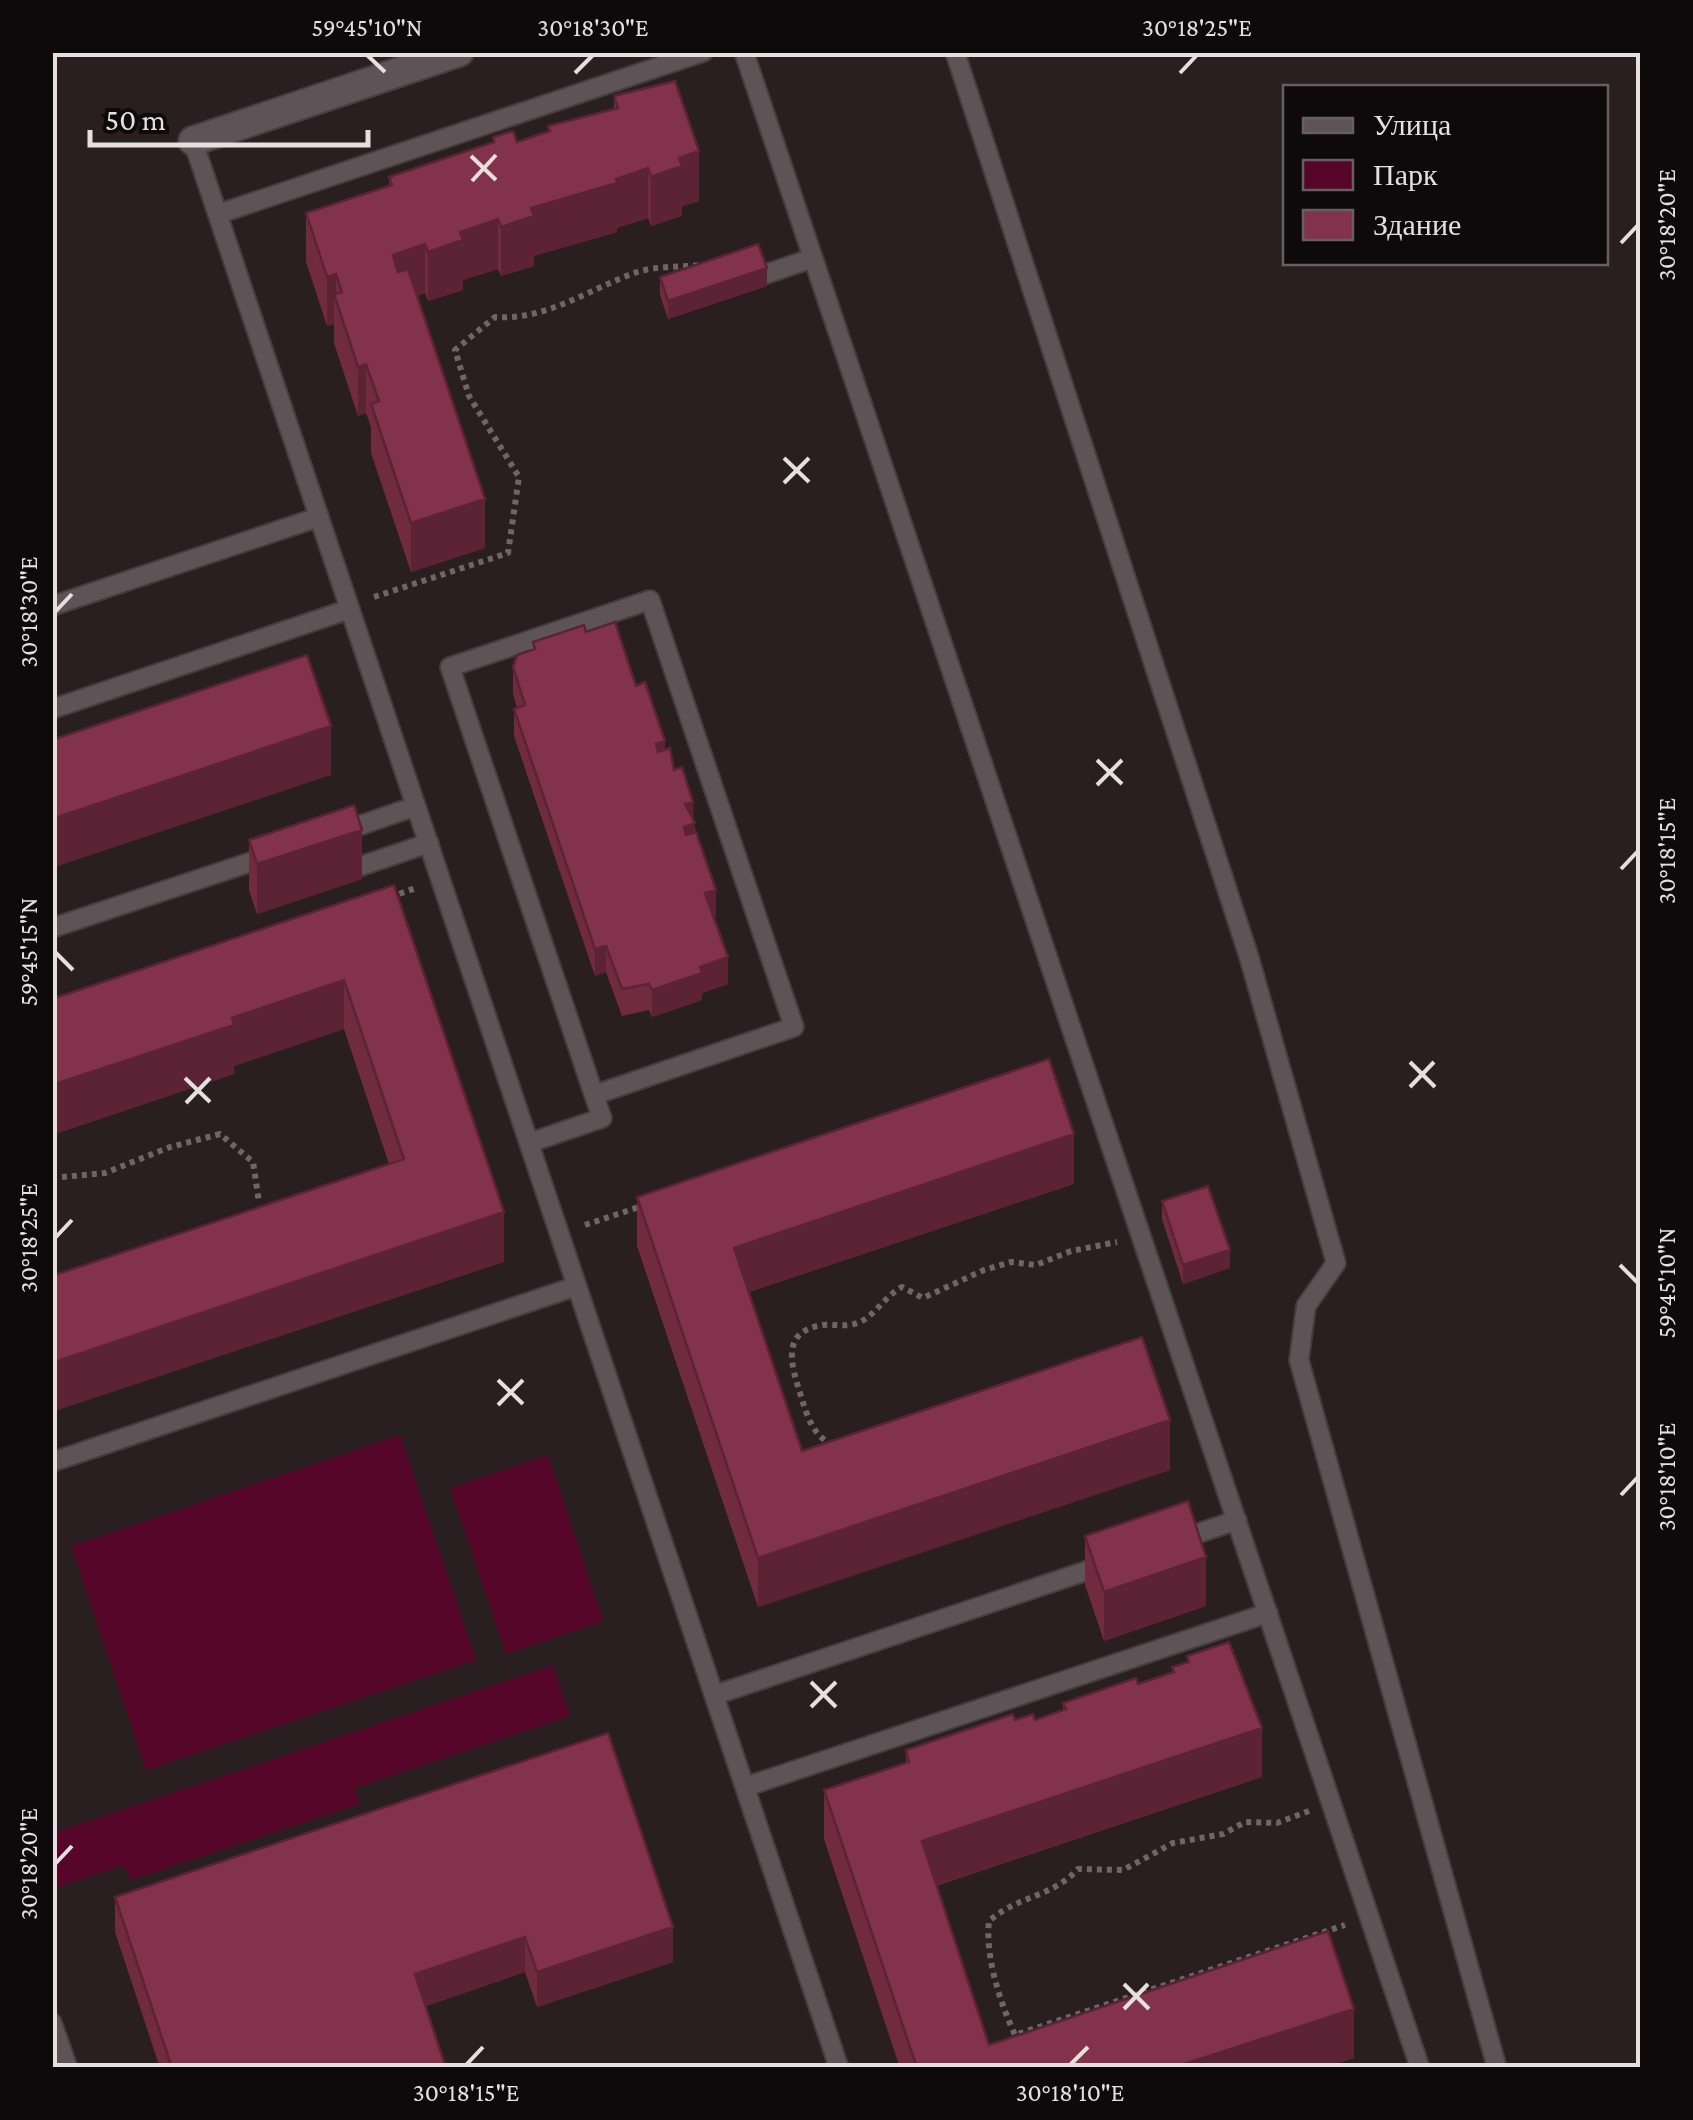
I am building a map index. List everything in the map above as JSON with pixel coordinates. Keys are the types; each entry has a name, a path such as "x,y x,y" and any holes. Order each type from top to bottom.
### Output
{"street":[{"path":"193,141 459,52"}],"lane":[{"path":"218,214 703,52"},
{"path":"744,52 1420,2068"},
{"path":"955,52 1248,957 1336,1263 1306,1306 1299,1360 1497,2068"},
{"path":"193,141 839,2068"},
{"path":"763,274 813,258"},
{"path":"52,606 319,516"},
{"path":"529,1143 602,1118 594,1095 450,667 650,600 794,1028 594,1095"},
{"path":"52,709 349,608"},
{"path":"326,837 416,806"},
{"path":"358,866 428,843"},
{"path":"52,928 289,849"},
{"path":"52,1462 578,1286"},
{"path":"1162,1545 1237,1520"},
{"path":"714,1695 1125,1558"},
{"path":"745,1788 1268,1613"},
{"path":"52,2023 68,2068"}],"path":[{"path":"349,608 508,553 519,478 469,396 455,350 495,318 559,306 641,270 711,264"},
{"path":"386,898 441,880"},
{"path":"52,1178 105,1173 170,1147 220,1134 253,1162 259,1202"},
{"path":"560,1234 653,1203"},
{"path":"842,1449 823,1441 808,1421 790,1358 793,1340 806,1328 856,1324 869,1316 885,1296 902,1288 923,1298 1010,1262 1036,1264 1071,1251 1142,1238"},
{"path":"1331,1803 1277,1823 1245,1822 1223,1834 1173,1843 1123,1870 1078,1868 1060,1888 1008,1904 989,1921 986,1943 1003,2010 1015,2035 1370,1917"}],"green space":[{"path":"400,1435 476,1660 146,1770 71,1546"},
{"path":"548,1455 603,1621 506,1654 450,1488"},
{"path":"553,1665 570,1716 355,1788 359,1804 130,1880 124,1865 58,1887 53,1871 53,1833"}],"building":[{"path":"675,81 699,151 679,158 682,166 651,177 648,168 616,179 617,183 531,208 534,216 501,227 498,219 460,232 463,240 428,252 425,244 393,255 398,272 408,269 485,499 411,523 371,404 379,401 366,364 358,367 334,294 342,292 336,274 327,277 306,213 392,185 389,177 494,142 493,137 513,131 517,142 550,131 548,126 618,108 614,96"},
{"path":"758,244 767,268 668,301 660,277"},
{"path":"615,622 636,686 645,682 665,741 656,744 658,752 670,748 674,770 682,767 693,802 685,804 695,823 684,827 686,835 696,832 716,890 705,893 728,957 700,967 702,973 652,990 649,984 622,989 606,946 595,949 514,709 525,705 513,667 517,655 535,649 533,642 584,625 586,632"},
{"path":"307,655 331,726 52,819 52,740"},
{"path":"354,805 362,830 257,864 249,840"},
{"path":"394,885 504,1212 52,1363 52,1276 404,1159 344,980 232,1018 234,1025 52,1085 52,999"},
{"path":"1049,1059 1074,1134 734,1248 802,1451 1142,1337 1170,1420 758,1558 637,1197"},
{"path":"1208,1186 1230,1250 1183,1265 1162,1201"},
{"path":"1188,1501 1206,1557 1104,1592 1085,1536"},
{"path":"1229,1642 1262,1728 922,1841 989,2045 1328,1931 1354,2009 1172,2068 917,2068 824,1790 909,1762 906,1750 1013,1714 1015,1720 1033,1714 1035,1720 1066,1709 1063,1703 1136,1678 1138,1684 1174,1672 1172,1667 1189,1662 1187,1656"},
{"path":"608,1733 673,1927 537,1972 525,1937 415,1974 446,2068 172,2068 115,1897"}]}
